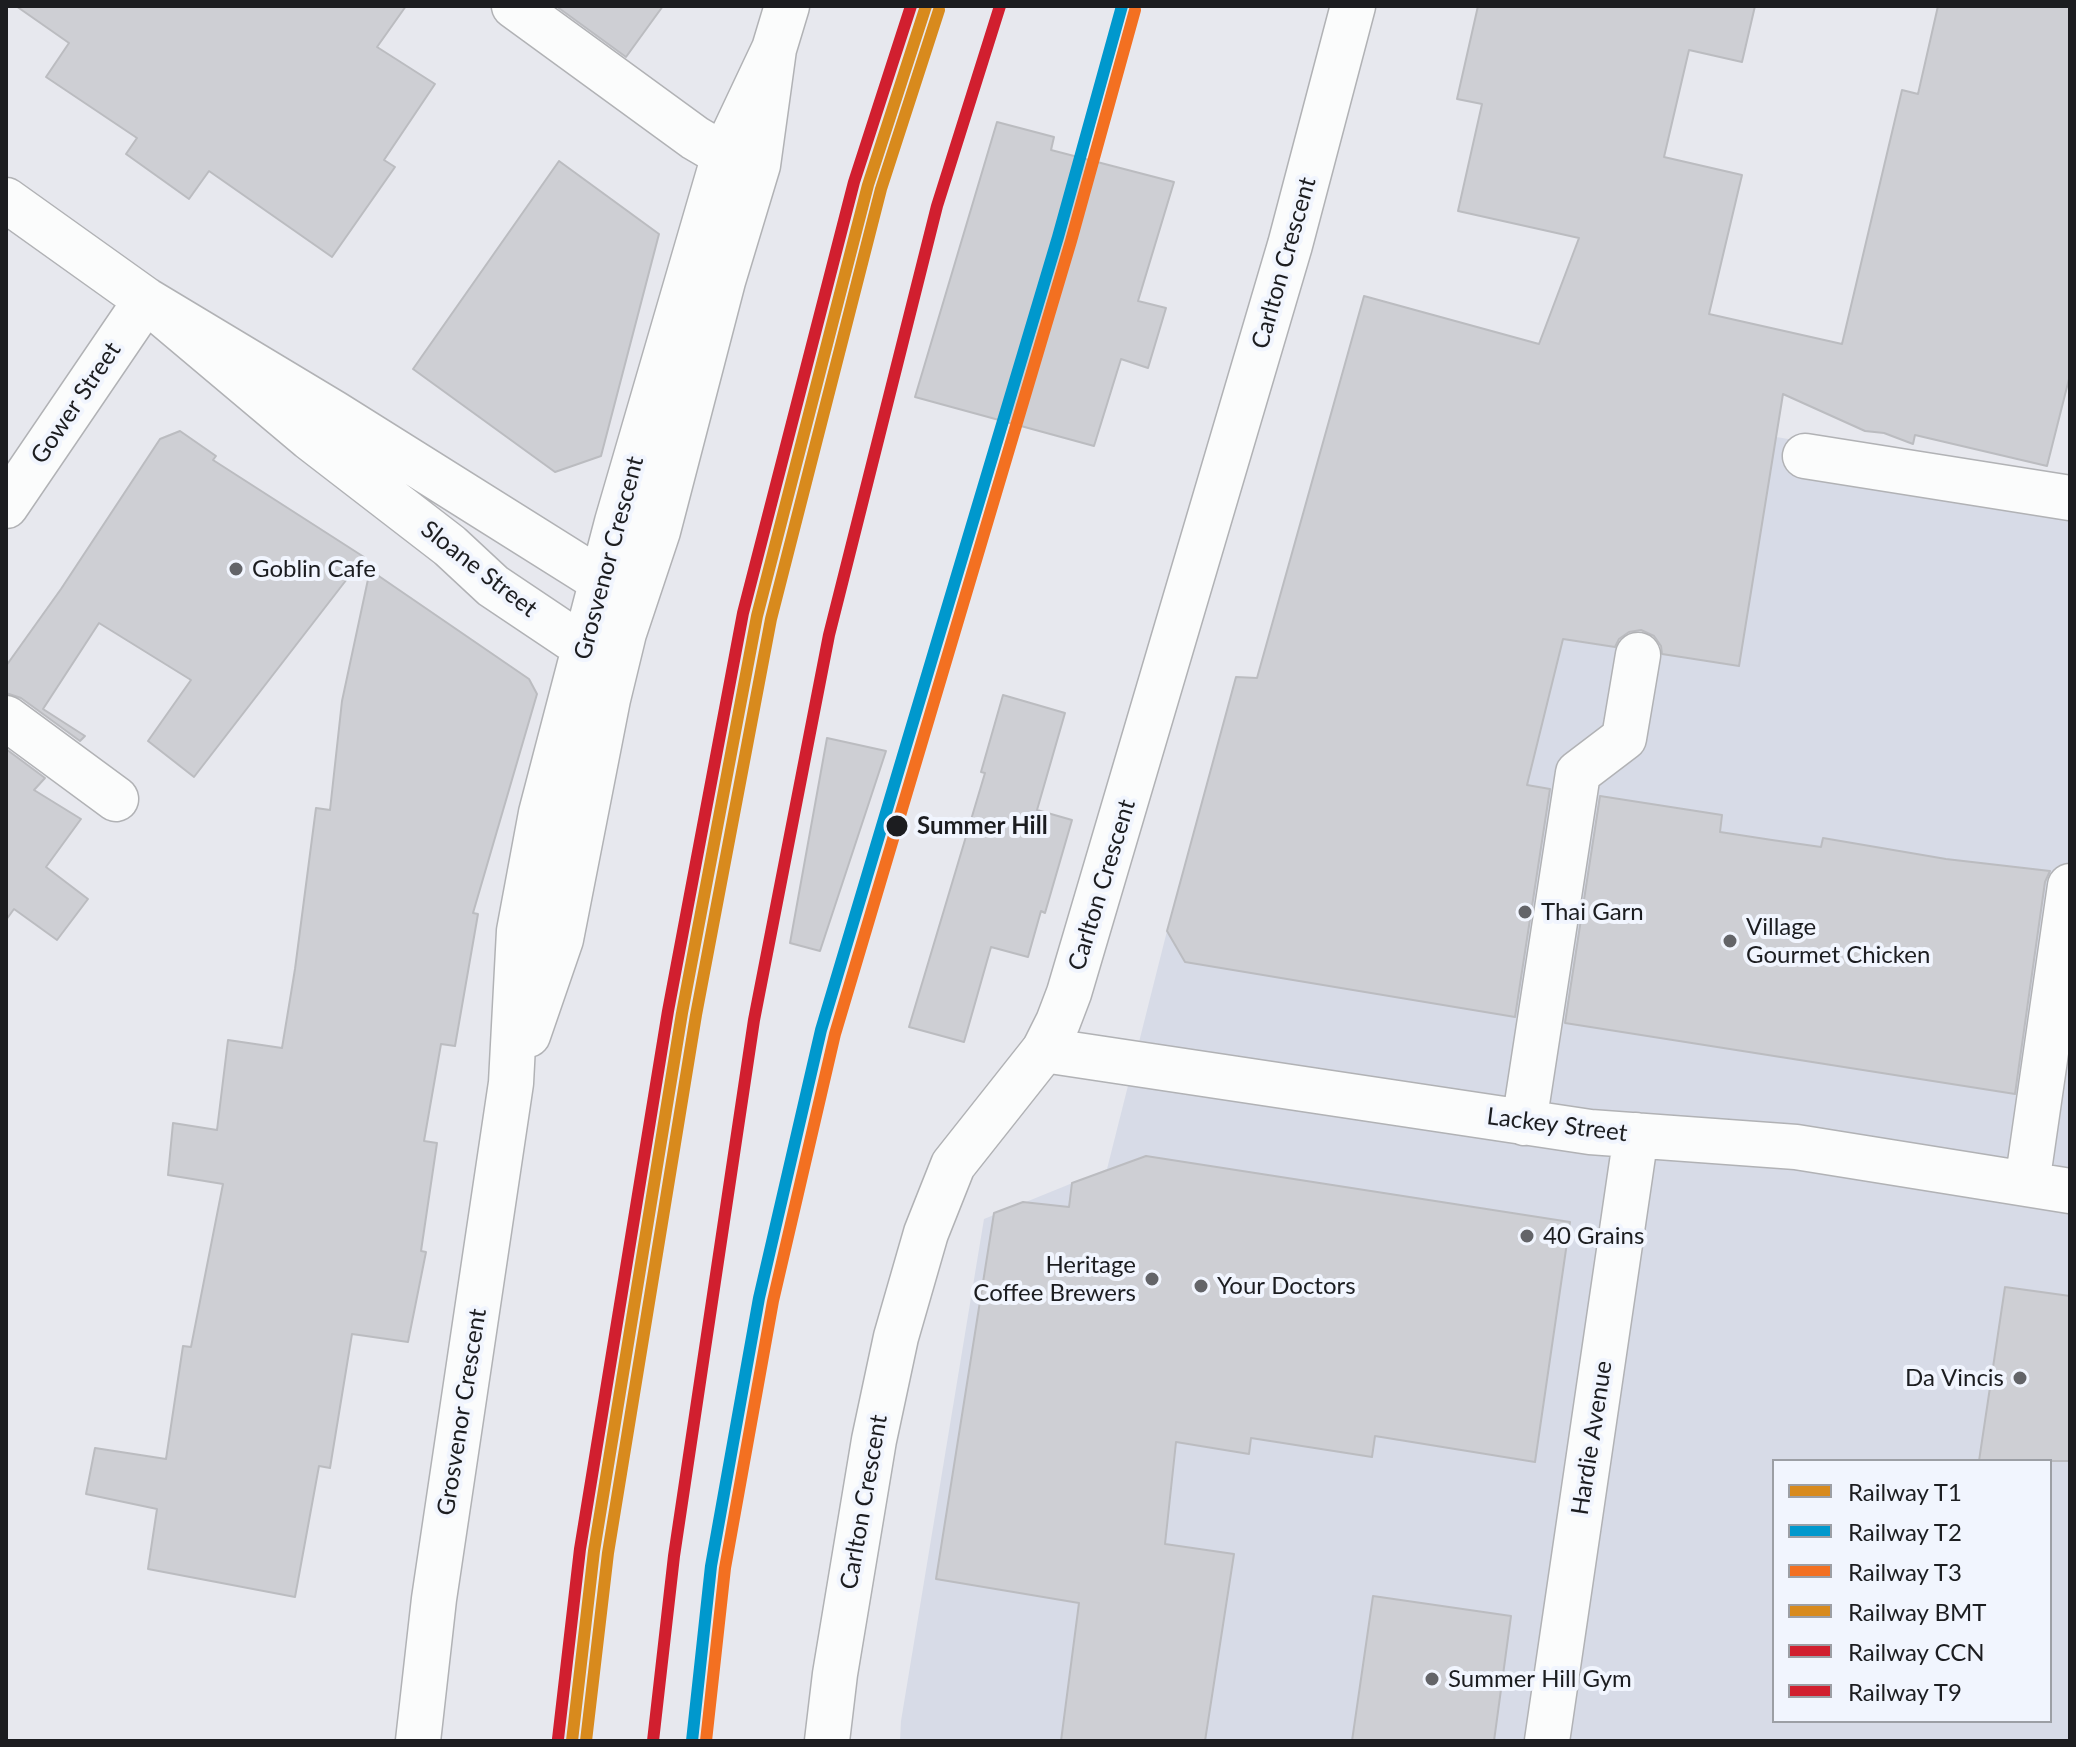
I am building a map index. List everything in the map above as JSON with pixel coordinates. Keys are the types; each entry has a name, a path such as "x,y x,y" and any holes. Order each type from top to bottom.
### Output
{"street":[{"path":"514,6 695,138 741,160"},
{"name":"Grosvenor Crescent","path":"600,580 741,160 787,6"},
{"name":"Carlton Crescent","path":"827,1741 874,1440 896,1337 926,1233 953,1165 1044,1050 1058,1022 1092,922 1290,245 1353,6"},
{"name":"Grosvenor Crescent","path":"418,1741 434,1599 511,1083 519,931 541,813 604,640 658,531 723,281 741,160"},
{"name":"Sloane Street","path":"6,200 146,300 334,413 600,580"},
{"name":"Sloane Street","path":"146,300 310,438 450,546 493,586 604,640"},
{"name":"Gower Street","path":"6,506 146,300"},
{"path":"1805,456 2070,498"},
{"path":"600,580 604,640"},
{"path":"1524,1123 1578,773 1624,738 1638,655"},
{"path":"6,718 116,799"},
{"path":"2027,1184 2070,886"},
{"name":"Lackey Street","path":"1044,1050 1524,1123 1590,1132 1796,1147 2070,1191"},
{"name":"Hardie Avenue","path":"1547,1741 1636,1135"}],"shaded area":[{"path":"1776,437 2070,484 2070,1741 900,1741 984,1219 1107,1169 1236,677 1544,713 1563,639 1739,666"}],"building":[{"path":"16,6 406,6 377,47 435,84 384,160 395,167 332,257 209,171 189,199 126,154 137,138 46,77 69,43"},
{"path":"556,6 663,6 626,57"},
{"path":"1478,6 1755,6 1742,62 1689,50 1664,157 1742,175 1709,314 1842,344 1902,90 1918,94 1938,6 2070,6 2070,375 2047,466 1915,435 1913,444 1884,433 1865,431 1783,394 1739,666 1662,654 1654,636 1641,630 1629,632 1619,639 1615,647 1563,639 1527,785 1550,789 1515,1017 1185,962 1167,931 1236,677 1257,678 1364,296 1539,344 1579,238 1458,211 1482,104 1457,99"},
{"path":"997,122 1054,137 1051,150 1174,182 1138,301 1166,308 1148,368 1121,359 1094,446 915,397"},
{"path":"559,161 659,234 601,456 555,472 413,369"},
{"path":"180,431 216,456 213,460 364,557 194,777 148,741 191,680 99,623 43,709 85,736 80,741 21,698 6,693 6,666 160,439"},
{"path":"370,570 529,679 537,694 473,913 478,914 455,1046 441,1044 424,1141 437,1143 421,1251 426,1252 408,1342 352,1334 330,1468 319,1466 295,1597 148,1569 157,1509 86,1494 95,1448 166,1459 183,1346 191,1347 223,1184 168,1175 173,1123 217,1130 228,1040 282,1048 316,808 330,810 342,701"},
{"path":"1003,695 1065,713 1037,810 1072,820 1045,913 1041,911 1028,957 991,947 964,1042 909,1027 985,773 981,772"},
{"path":"827,738 886,751 820,951 790,943"},
{"path":"6,749 45,778 34,790 81,819 46,867 88,899 57,940 14,909 6,920"},
{"path":"1600,796 1722,815 1720,832 1821,847 1823,838 1946,859 2050,871 2045,882 2015,1094 1565,1023"},
{"path":"1146,1156 1570,1222 1535,1462 1375,1436 1372,1457 1251,1438 1249,1454 1176,1442 1165,1544 1234,1554 1205,1741 1061,1741 1079,1603 936,1579 994,1213 1023,1202 1069,1207 1072,1183"},
{"name":"Da Vincis","path":"2005,1287 2070,1296 2070,1461 1979,1459"},
{"name":"Summer Hill Gym","path":"1373,1596 1511,1616 1494,1741 1352,1741"}],"rail line":[{"name":"CCN","path":"558,1739 580,1549 668,1011 743,613 854,182 911,6"},
{"name":"T1","path":"572,1741 594,1551 682,1013 757,616 868,185 926,6"},
{"name":"T9","path":"653,1741 674,1556 754,1020 829,635 937,206 1000,6"},
{"name":"T2","path":"692,1741 711,1566 759,1298 821,1030 1058,237 1122,6"},
{"name":"BMT","path":"586,1741 608,1553 696,1015 771,619 881,189 939,10"},
{"name":"T3","path":"706,1741 725,1568 773,1301 835,1034 1071,241 1135,10"}],"place":[{"name":"Goblin Cafe","path":"236,569"},
{"name":"Summer Hill","path":"897,826"},
{"name":"Thai Garn","path":"1525,912"},
{"name":"Village Gourmet Chicken","path":"1730,941"},
{"name":"40 Grains","path":"1527,1236"},
{"name":"Heritage Coffee Brewers","path":"1152,1279"},
{"name":"Your Doctors","path":"1201,1286"},
{"name":"Da Vincis","path":"2020,1378"},
{"name":"Summer Hill Gym","path":"1432,1679"}]}
